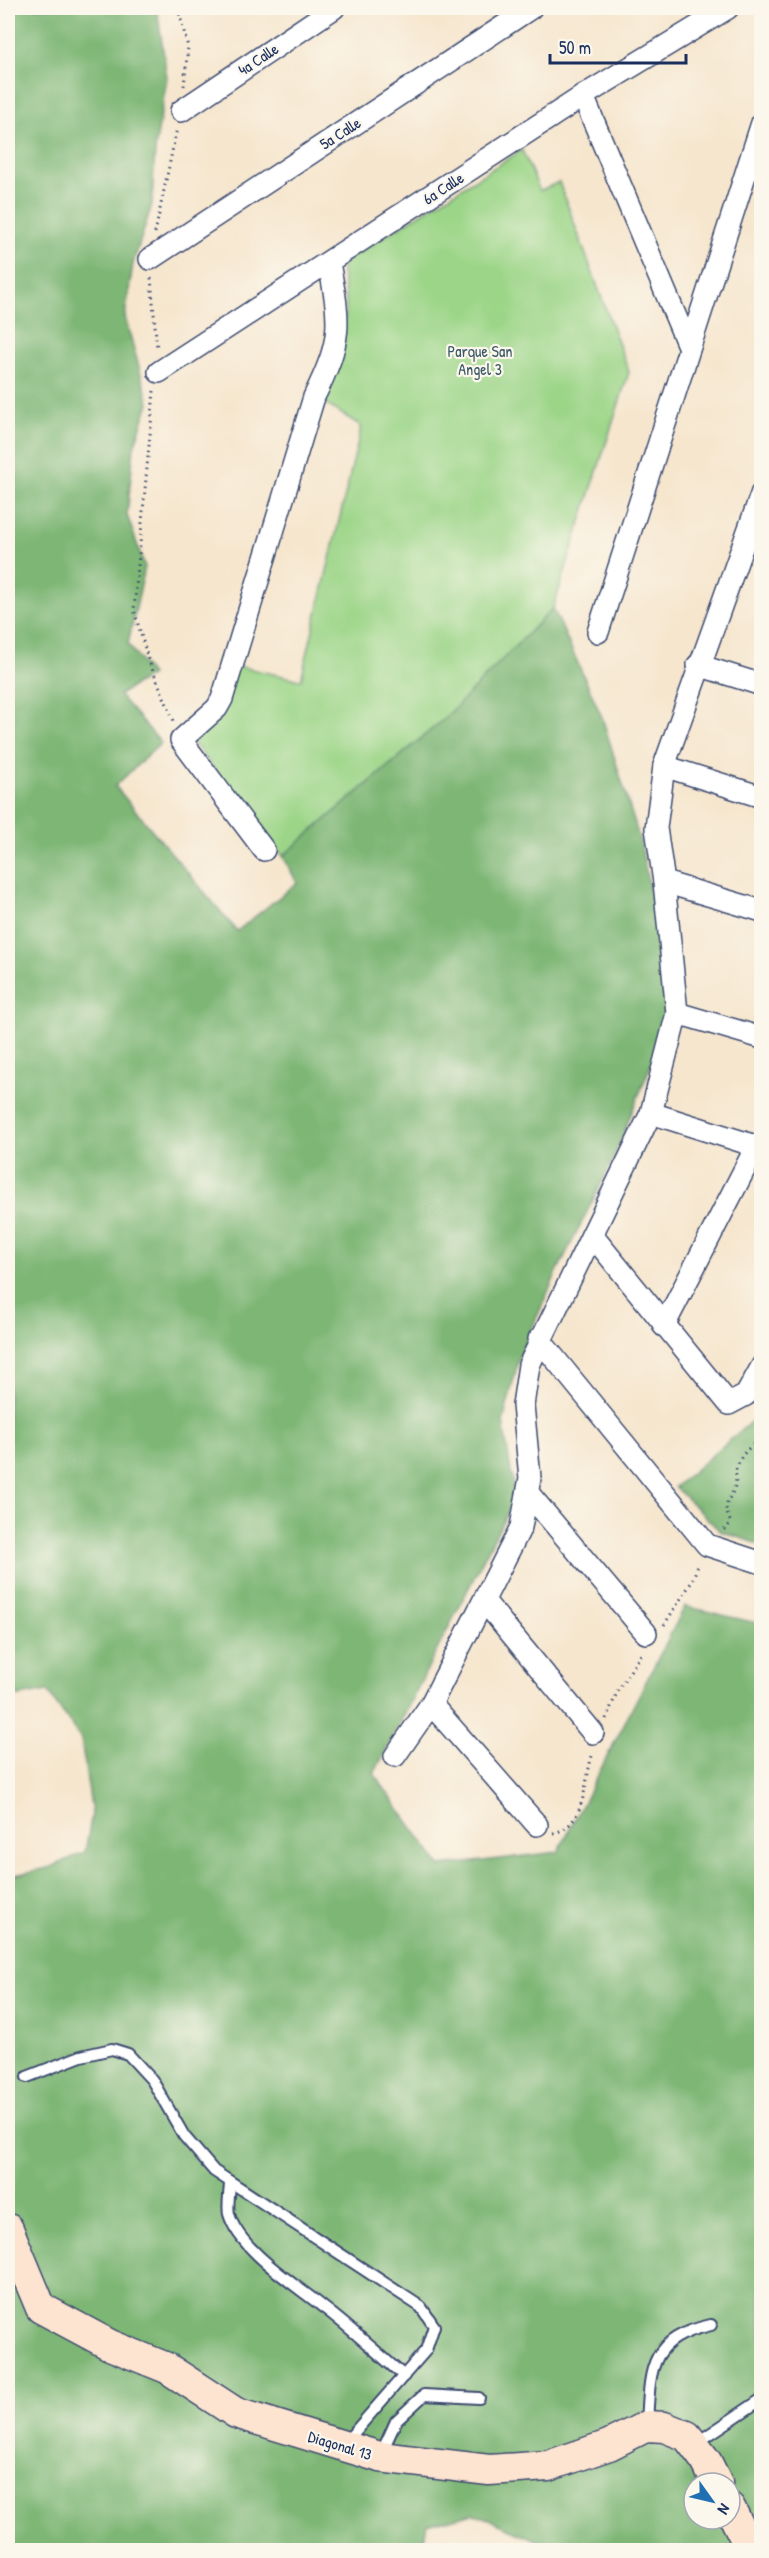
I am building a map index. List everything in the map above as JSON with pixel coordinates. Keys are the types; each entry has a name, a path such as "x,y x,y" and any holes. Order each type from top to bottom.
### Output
{"street":[{"name":"4a Calle","path":"181,111 334,8"},
{"name":"5a Calle","path":"150,259 531,8"},
{"name":"6a Calle","path":"159,372 583,96 728,8"},
{"path":"583,96 689,348"},
{"path":"598,632 762,123"},
{"path":"264,850 181,740 217,708 222,699 314,397 333,356 339,327 329,263"},
{"path":"395,1756 431,1704 515,1543 529,1494 529,1462 523,1391 529,1365 539,1339 651,1113 677,1013 664,882 656,828 664,766 698,665 762,492"},
{"path":"698,665 762,685"},
{"path":"664,766 762,797"},
{"path":"664,882 762,911"},
{"path":"677,1013 762,1038"},
{"path":"651,1113 759,1148 664,1326"},
{"path":"592,1235 729,1404 746,1395 762,1366"},
{"path":"539,1339 707,1545 762,1563"},
{"path":"529,1494 651,1637"},
{"path":"485,1602 597,1735"},
{"path":"431,1704 537,1825"},
{"name":"Diagonal 13","path":"8,2229 41,2308 110,2345 166,2368 236,2413 343,2446 380,2457 489,2470 548,2466 609,2445 647,2426"},
{"path":"647,2426 664,2427 687,2436 711,2471"},
{"path":"742,2531 751,2550"}],"lane":[{"path":"27,2077 81,2056 112,2049 128,2055 152,2080 184,2136 214,2171 422,2307 434,2326 426,2350 343,2446"},
{"path":"230,2182 229,2214 252,2248 279,2275 324,2307 404,2376"},
{"path":"647,2426 649,2374 658,2356 668,2343 679,2335 711,2325"},
{"path":"380,2457 396,2421 424,2395 479,2398"},
{"path":"694,2445 762,2399"},
{"path":"756,2550 762,2549"}],"path":[{"path":"178,8 188,47 181,111 150,259 159,372 153,392 134,610 148,659 181,740"},
{"path":"537,1825 546,1832 556,1833 578,1813 597,1735 618,1690 651,1637 691,1583 707,1545 731,1523 726,1512 726,1501 735,1488 736,1469 743,1452 762,1437"}],"green space":[{"path":"8,8 157,8 167,78 155,149 152,204 133,264 125,317 149,403 134,447 127,515 145,567 128,644 151,675 119,695 161,743 115,786 237,931 297,883 283,856 445,718 553,608 602,717 640,841 662,949 666,1008 650,1067 612,1162 556,1274 519,1358 503,1422 515,1497 374,1774 440,1866 558,1852 685,1606 761,1624 761,2550 559,2550 474,2513 427,2525 421,2550 8,2550 8,1880 15,1875 48,1868 85,1852 92,1814 81,1739 47,1691 8,1698"},
{"name":"Parque San Angel 3","path":"522,150 540,191 559,182 629,372 553,608 445,718 283,856 191,740 237,666 301,680 360,433 360,425 322,402 346,314 342,263"},
{"path":"761,1403 761,1545 720,1531 675,1487 753,1420"}]}
